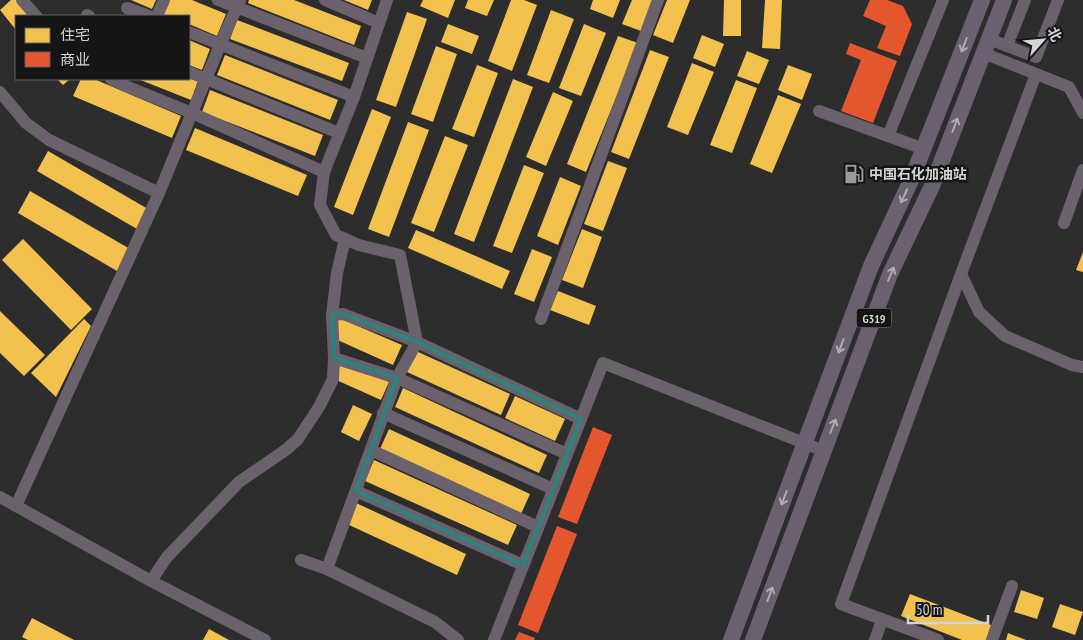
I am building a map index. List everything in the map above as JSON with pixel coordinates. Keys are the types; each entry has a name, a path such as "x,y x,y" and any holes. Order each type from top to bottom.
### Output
{"main road":[{"name":"G319","path":"731,640 871,266 912,178 982,0"},
{"name":"G319","path":"753,640 890,274 932,186 1004,0"}],"street":[{"path":"22,0 35,15"},
{"path":"157,15 164,0"},
{"path":"218,0 238,4 367,58"},
{"path":"325,0 379,23"},
{"path":"327,569 383,413 397,378 417,342 400,255 359,245 336,236 320,205 324,172 354,97 387,0"},
{"path":"541,319 658,0"},
{"path":"888,136 943,0"},
{"path":"1008,46 1025,0"},
{"path":"986,46 1008,46 1036,57 1058,0"},
{"path":"16,506 159,193 238,4"},
{"path":"127,8 146,15"},
{"path":"190,32 354,97"},
{"path":"986,46 1036,74 1069,87 1083,113"},
{"path":"190,72 339,132"},
{"path":"938,640 841,604 1036,74"},
{"path":"116,80 130,83 324,172"},
{"path":"0,92 26,123 49,140 159,193"},
{"path":"819,110 924,149"},
{"path":"1064,223 1083,170"},
{"path":"151,581 168,557 239,482 287,449 298,439 319,407 333,379 332,315 337,274 345,239"},
{"path":"961,274 980,312 1005,336 1072,365 1083,367"},
{"path":"332,315 343,314 417,342 581,419"},
{"path":"334,358 397,378 567,454"},
{"path":"494,640 602,364 824,451"},
{"path":"383,413 553,490"},
{"path":"371,450 538,527"},
{"path":"356,492 523,565"},
{"path":"0,497 151,581 265,640"},
{"path":"301,560 327,569 435,622 458,640"},
{"path":"992,640 1012,586"},
{"path":"875,640 882,620"}],"highlighted area":[{"path":"343,314 417,342 581,419 523,565 356,491 397,378 334,358 332,315"}],"building: 住宅":[{"path":"11,0 18,0 31,15 15,15 15,29 0,10"},
{"path":"131,0 156,0 152,9"},
{"path":"168,0 192,0 226,14 217,36 190,24 190,15 162,14"},
{"path":"249,0 294,0 361,26 354,45 248,3"},
{"path":"344,0 372,0 368,10"},
{"path":"423,0 455,0 448,18 420,6"},
{"path":"468,0 494,0 487,16 465,8"},
{"path":"511,0 524,0 537,5 512,71 488,61"},
{"path":"593,0 620,0 613,18 590,9"},
{"path":"632,0 653,0 641,31 622,24"},
{"path":"667,0 690,0 673,43 653,35"},
{"path":"724,0 741,0 741,36 723,36"},
{"path":"765,0 782,0 780,49 762,48"},
{"path":"551,10 574,19 549,83 527,75"},
{"path":"407,12 427,19 396,107 376,100"},
{"path":"237,20 349,63 342,81 230,39"},
{"path":"448,24 479,36 472,54 441,42"},
{"path":"584,24 606,33 581,96 559,88"},
{"path":"702,35 724,44 715,67 693,58"},
{"path":"618,36 638,43 586,172 567,164"},
{"path":"190,40 210,49 202,70 190,65"},
{"path":"436,46 457,54 433,122 411,114"},
{"path":"650,50 669,57 629,159 611,152"},
{"path":"747,51 769,60 759,84 737,76"},
{"path":"225,55 338,100 330,120 217,75"},
{"path":"692,63 714,72 688,135 667,127"},
{"path":"477,65 498,73 474,137 452,129"},
{"path":"788,65 812,74 802,100 778,90"},
{"path":"190,78 198,81 191,100 141,80 190,80"},
{"path":"513,79 533,87 474,242 454,234"},
{"path":"58,80 69,80 63,85"},
{"path":"81,80 96,80 181,116 172,138 73,96"},
{"path":"736,80 757,88 732,153 710,145"},
{"path":"210,90 323,135 315,156 202,112"},
{"path":"553,92 573,101 546,166 526,157"},
{"path":"778,95 801,104 772,173 750,164"},
{"path":"372,109 391,117 353,215 334,207"},
{"path":"408,122 429,130 389,237 368,229"},
{"path":"195,128 307,175 298,196 186,150"},
{"path":"445,136 468,145 434,232 411,223"},
{"path":"48,151 148,209 137,229 37,171"},
{"path":"608,161 627,168 603,231 584,224"},
{"path":"524,165 544,173 512,253 493,246"},
{"path":"560,177 581,186 558,245 537,236"},
{"path":"30,191 130,249 117,271 18,213"},
{"path":"582,229 602,237 583,288 562,280"},
{"path":"416,230 510,271 502,289 408,248"},
{"path":"23,239 92,309 71,330 2,260"},
{"path":"532,249 552,257 534,302 514,294"},
{"path":"1083,252 1083,272 1076,270"},
{"path":"558,291 596,306 589,325 550,310"},
{"path":"0,311 45,355 24,376 0,353"},
{"path":"339,318 402,345 393,365 331,337"},
{"path":"84,319 91,326 56,397 31,373"},
{"path":"416,351 510,394 501,415 407,372"},
{"path":"342,361 389,382 381,400 334,379"},
{"path":"403,388 547,455 539,473 395,407"},
{"path":"515,396 565,419 555,441 505,418"},
{"path":"353,405 372,414 359,441 341,432"},
{"path":"389,429 530,494 521,514 380,449"},
{"path":"374,460 517,525 508,545 365,481"},
{"path":"356,503 466,554 457,575 347,524"},
{"path":"1021,590 1044,598 1037,619 1014,612"},
{"path":"910,594 991,625 986,640 962,640 901,616"},
{"path":"1060,604 1083,612 1075,635 1052,627"},
{"path":"32,618 74,640 28,640 22,637"},
{"path":"209,629 229,640 203,640"},
{"path":"1008,633 1026,640 1006,640"}],"building: 商业":[{"path":"870,0 887,0 903,6 912,24 900,56 877,48 886,26 863,16"},
{"path":"850,43 897,61 873,123 841,111 861,60 846,54"},
{"path":"593,427 612,435 577,524 558,517"},
{"path":"557,526 577,534 538,633 518,625"},
{"path":"519,632 535,638 534,640 515,640"}],"place":[{"name":"中国石化加油站","path":"854,174"}]}
